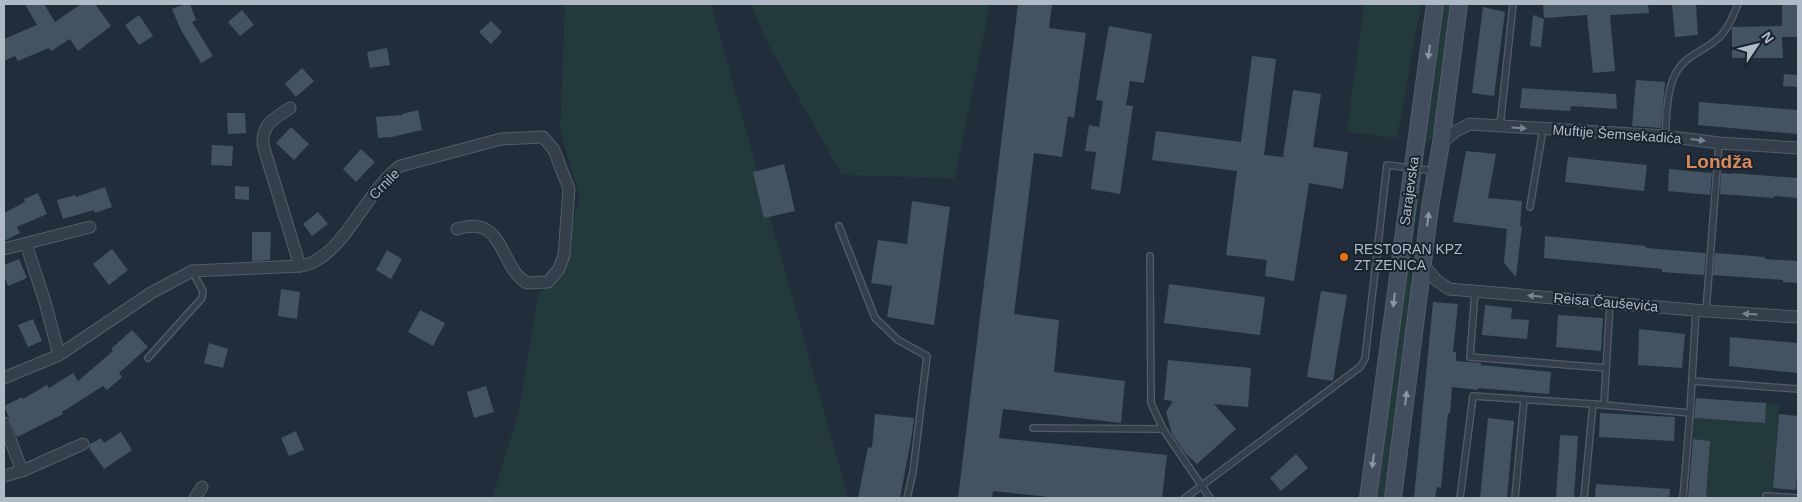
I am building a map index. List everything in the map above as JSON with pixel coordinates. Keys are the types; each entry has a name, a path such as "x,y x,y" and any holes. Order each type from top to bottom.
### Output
{"main road":[{"name":"Sarajevska","path":"1368,498 1435,4"},
{"name":"Sarajevska","path":"1393,498 1435,171 1441,143 1459,4"}],"street":[{"path":"290,108 266,126 263,130 262,139 300,266"},
{"name":"Muftije Šemsekadića","path":"1441,143 1456,131 1470,124 1665,136 1719,143 1798,148"},
{"name":"Crnile","path":"4,378 58,356 151,293 192,271 300,266 315,262 329,251 372,195 389,175 400,166 500,139 543,137 554,150 569,189 564,255 559,269 548,282 527,283 516,274 497,238 485,228 470,225 457,229"},
{"path":"4,249 90,227"},
{"path":"26,244 45,302 58,356"},
{"name":"Reisa Čauševića","path":"1423,264 1436,280 1449,289 1798,317"},
{"path":"4,423 22,471"},
{"path":"4,476 22,471 83,444"},
{"path":"195,498 202,487"}],"lane":[{"path":"1500,126 1513,4"},
{"path":"1665,136 1669,96 1677,72 1690,57 1721,36 1738,4"},
{"path":"1530,207 1543,129"},
{"path":"1683,498 1692,381 1719,143"},
{"path":"1185,498 1360,367 1365,359 1387,165 1435,171"},
{"path":"839,226 875,318 898,340 926,356 913,472 907,498"},
{"path":"1150,256 1151,403 1163,429 1210,498"},
{"path":"148,358 202,298 203,291 192,271"},
{"path":"1475,291 1470,357 1606,368"},
{"path":"1604,405 1610,303"},
{"path":"1692,381 1798,389"},
{"path":"1460,498 1473,396 1690,413"},
{"path":"1515,498 1524,400"},
{"path":"1584,498 1593,404"},
{"path":"1033,428 1163,429"},
{"path":"1766,496 1798,498"}],"green space":[{"path":"565,4 711,4 848,498 492,498 519,412 538,296 559,269 580,199 560,130"},
{"path":"751,4 990,4 955,178 842,175 767,42"},
{"path":"1364,4 1421,4 1397,138 1347,132"},
{"path":"1443,4 1451,4 1437,112 1432,137 1427,143 1423,138"},
{"path":"1416,190 1420,191 1409,271 1412,300 1384,498 1375,498"},
{"path":"1766,403 1779,404 1772,498 1706,498 1710,441 1691,439 1693,418 1764,423"}],"building":[{"path":"25,4 44,4 55,22 81,4 95,4 111,26 78,51 70,39 51,51 49,48 18,61 15,56 4,61 4,39 37,25"},
{"path":"190,4 196,20 192,22 213,56 201,63 181,30 172,9"},
{"path":"1018,4 1052,4 1049,28 1086,33 1074,118 1068,116 1062,157 1034,153 1014,314 1059,320 1054,372 1125,381 1121,423 1003,409 999,438 1167,455 1162,498 1058,498 993,491 992,498 958,498"},
{"path":"1543,4 1648,4 1649,13 1610,15 1615,71 1593,73 1587,15 1544,18"},
{"path":"1672,4 1696,4 1698,35 1675,37"},
{"path":"1782,5 1798,5 1798,37 1782,37 1783,58 1732,58 1732,27 1782,26"},
{"path":"1483,7 1505,12 1494,96 1472,93"},
{"path":"242,10 254,25 240,36 228,22"},
{"path":"139,15 153,36 139,45 125,25"},
{"path":"1533,15 1544,19 1541,47 1530,46"},
{"path":"491,21 502,32 491,44 479,32"},
{"path":"1109,26 1152,34 1144,83 1130,81 1126,105 1133,106 1120,194 1091,189 1096,152 1085,151 1089,125 1099,127 1103,101 1096,100"},
{"path":"387,48 390,65 370,68 367,52"},
{"path":"1252,56 1276,59 1264,155 1283,157 1293,90 1321,94 1313,147 1348,152 1343,189 1309,183 1294,281 1265,276 1267,260 1226,255 1237,171 1152,160 1156,131 1241,142"},
{"path":"302,68 314,81 296,97 285,84"},
{"path":"1784,74 1798,75 1798,87 1783,86"},
{"path":"1636,80 1665,82 1661,128 1632,126"},
{"path":"1522,88 1616,94 1617,109 1571,106 1570,111 1520,108"},
{"path":"1699,102 1798,110 1798,134 1698,125"},
{"path":"418,110 422,130 392,137 378,138 376,117 402,115"},
{"path":"227,113 245,113 246,133 228,134"},
{"path":"291,127 309,144 294,160 276,143"},
{"path":"212,145 233,146 232,166 211,165"},
{"path":"361,149 375,162 356,182 343,169"},
{"path":"1466,151 1496,154 1488,198 1522,201 1520,226 1522,226 1516,277 1504,263 1507,229 1453,222"},
{"path":"1568,157 1647,165 1644,191 1565,182"},
{"path":"784,164 795,211 764,218 753,172"},
{"path":"1669,169 1712,173 1710,195 1668,191"},
{"path":"1721,173 1798,178 1798,198 1720,194"},
{"path":"235,186 249,187 249,200 235,199"},
{"path":"105,187 112,207 95,213 94,210 63,219 57,200 75,195 76,197"},
{"path":"38,193 47,214 17,227 20,233 4,241 4,213 25,202 24,199"},
{"path":"912,201 950,207 934,325 887,317 892,286 871,283 878,240 907,244"},
{"path":"318,212 328,224 312,236 303,224"},
{"path":"252,232 271,232 270,260 252,261"},
{"path":"1545,236 1706,253 1704,275 1662,272 1662,269 1544,258"},
{"path":"112,249 128,270 109,285 93,264"},
{"path":"387,250 402,259 391,279 376,270"},
{"path":"1715,253 1798,261 1798,283 1783,282 1783,280 1713,275"},
{"path":"19,259 27,278 8,286 4,276 4,265"},
{"path":"1169,284 1265,297 1260,335 1164,323"},
{"path":"281,289 300,292 297,319 278,316"},
{"path":"1321,291 1347,295 1333,381 1307,377"},
{"path":"1433,302 1458,304 1453,352 1456,352 1456,361 1551,372 1549,394 1452,387 1441,488 1437,487 1435,498 1414,498"},
{"path":"1485,305 1512,308 1511,319 1529,320 1527,339 1482,335"},
{"path":"420,310 445,323 433,346 408,332"},
{"path":"1558,315 1603,318 1601,351 1556,347"},
{"path":"33,319 42,341 28,347 18,325"},
{"path":"1639,329 1685,334 1682,368 1638,365"},
{"path":"132,330 148,347 119,373 122,377 107,390 103,386 62,412 63,414 17,437 4,406 22,397 23,399 47,385 49,388 73,373 78,381 113,351 111,349"},
{"path":"1730,337 1798,343 1798,373 1729,366"},
{"path":"209,343 228,349 223,368 204,363"},
{"path":"1168,360 1251,368 1248,407 1214,404 1236,429 1197,464 1186,454 1172,434 1166,412 1173,401 1164,400"},
{"path":"486,386 494,412 474,418 467,392"},
{"path":"1696,398 1766,403 1765,423 1694,418"},
{"path":"1600,413 1675,417 1674,441 1599,437"},
{"path":"875,414 914,418 900,498 858,498 868,447 872,448"},
{"path":"1779,414 1798,416 1796,490 1773,488"},
{"path":"1488,418 1514,421 1507,498 1480,498"},
{"path":"296,431 304,450 289,456 281,438"},
{"path":"121,432 132,450 104,469 89,448 90,444 101,438 104,443"},
{"path":"1560,435 1578,436 1574,498 1556,498"},
{"path":"1693,439 1710,441 1706,498 1688,498"},
{"path":"1296,454 1308,468 1281,491 1270,478"},
{"path":"1596,484 1670,489 1669,498 1595,498"}],"place":[{"name":"RESTORAN KPZ ZT ZENICA","path":"1344,257"}],"district":[{"name":"Londža","path":"1719,161"}]}
